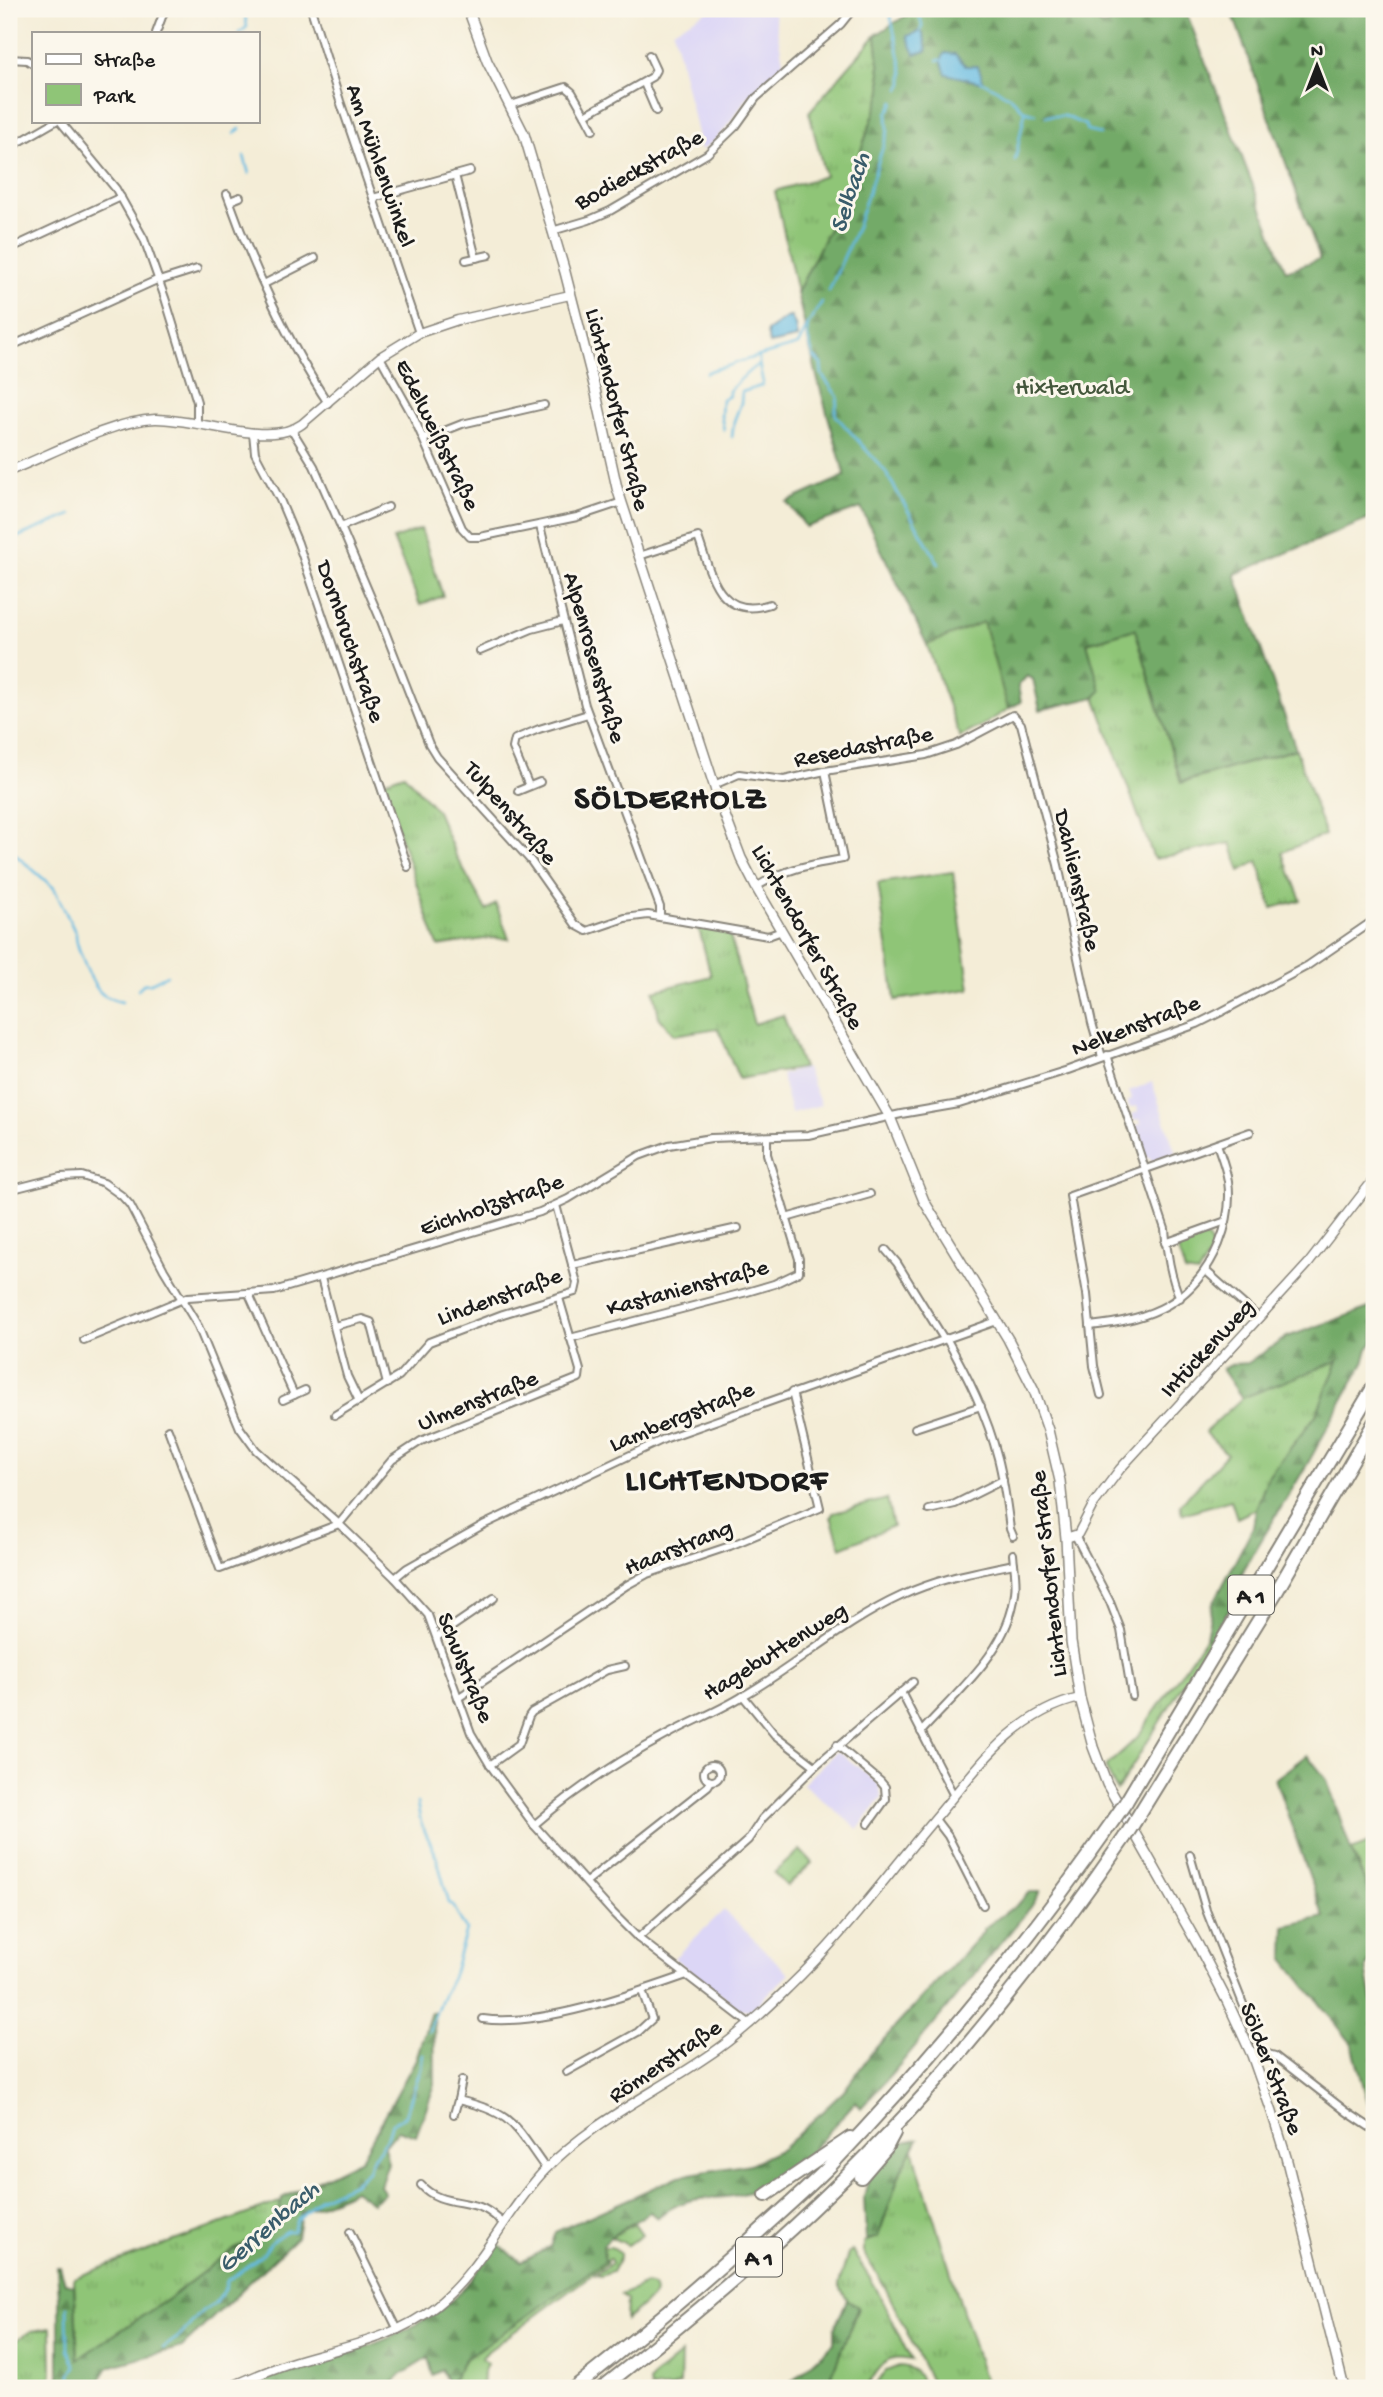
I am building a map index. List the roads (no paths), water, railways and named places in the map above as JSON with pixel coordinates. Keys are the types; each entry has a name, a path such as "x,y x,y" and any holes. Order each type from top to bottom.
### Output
{"highway":[{"name":"A 1","path":"574,2388 720,2268 828,2168 947,2039 1009,1963 1071,1881 1126,1801 1374,1386"},
{"name":"A 1","path":"602,2388 732,2282 831,2192 905,2115 1013,1990 1079,1904 1185,1744 1374,1423"},
{"path":"861,2177 886,2148 905,2115"},
{"path":"766,2195 862,2130"}],"main road":[{"name":"Lichtendorfer Straße","path":"468,9 491,71 524,134 570,295 622,502 714,785 741,858 890,1116 925,1201 1026,1373 1048,1430 1071,1537 1071,1641 1080,1698 1095,1755 1107,1784"},
{"name":"Sölder Straße","path":"1107,1784 1198,1945 1252,2056 1286,2157 1344,2388"}],"street":[{"path":"156,32 166,9"},
{"name":"Am Mühlenwinkel","path":"311,9 419,332"},
{"name":"Bodieckstraße","path":"552,231 600,216 707,154 736,126 756,98 841,24 853,9"},
{"path":"585,115 644,83 656,73 649,55"},
{"path":"9,59 27,60 32,63"},
{"path":"644,83 656,111"},
{"path":"511,105 566,87 593,130"},
{"path":"9,148 56,122"},
{"path":"59,122 101,168 144,239 197,402 197,422"},
{"path":"373,198 470,171"},
{"path":"455,175 475,258"},
{"path":"9,249 121,197"},
{"path":"240,197 229,197 264,284 328,402"},
{"path":"466,260 489,255"},
{"path":"264,284 315,258"},
{"path":"9,347 159,280 197,269"},
{"path":"9,471 117,426 155,419 197,422 253,433 281,433 292,430 380,357 419,332 458,320 570,295"},
{"name":"Edelweißstraße","path":"380,357 425,439 462,527 470,537 540,526 622,502"},
{"path":"425,439 462,424 544,405"},
{"name":"Tulpenstraße","path":"292,430 314,466 381,621 422,730 437,757 531,861 576,925 582,930 593,930 632,917 660,917 768,936 782,931"},
{"name":"Dornbruchstraße","path":"253,433 255,453 280,500 302,552 408,867"},
{"path":"341,527 388,507"},
{"name":"Alpenrosenstraße","path":"540,526 588,714 654,889 660,917"},
{"path":"639,556 698,537 715,587 725,598 750,608 770,604"},
{"path":"480,651 540,626 563,621"},
{"path":"528,786 513,748 515,739 588,714"},
{"name":"Resedastraße","path":"714,785 739,774 784,780 930,754 972,738 1013,715"},
{"name":"Dahlienstraße","path":"1013,715 1021,724 1058,865 1092,1023 1146,1169 1165,1229 1173,1282 1180,1298"},
{"path":"756,887 790,869 844,859 825,771"},
{"path":"518,791 540,782"},
{"name":"Nelkenstraße","path":"890,1116 982,1098 1197,1024 1307,966 1374,920"},
{"name":"Eichholzstraße","path":"84,1340 181,1300 196,1296 274,1291 556,1205 639,1156 669,1145 711,1138 808,1135 890,1116"},
{"path":"1101,1395 1094,1366 1070,1196 1250,1132"},
{"name":"Kastanienstraße","path":"570,1338 747,1292 799,1272 801,1266 767,1154 766,1138"},
{"path":"1090,1326 1142,1317 1180,1298 1206,1271 1222,1237 1229,1200 1228,1180 1217,1144"},
{"name":"Schulstraße","path":"9,1190 72,1176 94,1179 112,1188 130,1205 208,1349 240,1428 262,1456 339,1524 395,1578 428,1615 471,1733 490,1765 534,1825 638,1938 684,1976 750,2024"},
{"name":"Intückenweg","path":"1071,1537 1082,1530 1093,1505 1120,1469 1323,1246 1374,1179"},
{"path":"786,1218 870,1194"},
{"name":"Lindenstraße","path":"335,1415 407,1370 429,1342 503,1314 571,1295 577,1289 556,1205"},
{"path":"1165,1243 1226,1221"},
{"path":"572,1265 738,1228"},
{"path":"886,1250 945,1338 981,1406 998,1458 1013,1536"},
{"path":"1206,1271 1259,1318"},
{"path":"321,1278 347,1376 359,1401"},
{"path":"249,1294 294,1395"},
{"name":"Ulmenstraße","path":"339,1524 392,1460 404,1451 421,1441 579,1377 580,1370 559,1298"},
{"path":"334,1326 362,1319 371,1322 387,1384"},
{"name":"Lambergstraße","path":"395,1578 483,1525 664,1439 997,1321"},
{"path":"283,1400 305,1390"},
{"name":"Haarstrang","path":"458,1698 647,1574 730,1546 820,1508 792,1392"},
{"path":"915,1428 981,1406"},
{"path":"168,1429 220,1569 339,1524"},
{"path":"929,1510 955,1503 1003,1480"},
{"path":"1071,1537 1094,1569 1121,1629 1132,1696"},
{"path":"921,1732 992,1653 1002,1637 1015,1593 1013,1555"},
{"name":"Hagebuttenweg","path":"534,1825 561,1801 629,1756 743,1696 838,1632 900,1596 937,1581 1014,1564"},
{"path":"437,1637 494,1598"},
{"path":"490,1765 519,1744 532,1712 607,1670 625,1666"},
{"path":"638,1938 748,1840 762,1819 837,1745 913,1682"},
{"path":"901,1692 954,1796"},
{"path":"743,1696 775,1735 815,1766"},
{"name":"Römerstraße","path":"229,2388 290,2363 372,2340 398,2330 428,2312 456,2288 523,2195 546,2169 577,2141 701,2061 750,2024 823,1952 994,1749 1016,1729 1040,1713 1080,1698"},
{"path":"837,1745 886,1787 886,1799 867,1824"},
{"path":"586,1882 711,1781"},
{"path":"935,1819 948,1836 983,1905"},
{"path":"1190,1855 1206,1910 1262,2052"},
{"path":"482,2019 526,2019 589,2006 684,1976"},
{"path":"566,2072 638,2032 652,2019 642,1990"},
{"path":"1252,2056 1262,2052 1275,2056 1374,2130"},
{"path":"454,2114 462,2080"},
{"path":"458,2100 490,2109 515,2125 546,2169"},
{"path":"421,2185 445,2200 481,2207 503,2223"},
{"path":"350,2232 398,2330"}],"water":[{"path":"921,31 927,51 915,54 907,36"},
{"path":"945,53 955,54 966,66 978,66 983,80 979,82 946,74 941,60"},
{"path":"791,317 797,338 769,344 767,331"}],"waterway":[{"path":"240,32 247,27 244,9"},
{"name":"Selbach","path":"889,9 903,72 900,89"},
{"path":"918,9 921,31"},
{"path":"981,81 1009,96 1025,111"},
{"name":"Selbach","path":"829,291 857,227 888,131 887,114 894,102"},
{"path":"1025,111 1036,114"},
{"path":"1015,160 1025,112"},
{"path":"1046,116 1064,116 1085,125 1087,131 1100,134"},
{"path":"234,134 240,129"},
{"path":"244,156 249,174"},
{"name":"Selbach","path":"706,373 798,345 822,302"},
{"path":"807,325 813,356 821,364 822,375 838,397 835,413 837,417 885,471 939,564"},
{"path":"724,430 722,399 729,396 729,391 759,364 759,356"},
{"path":"732,437 742,392 763,383 759,364"},
{"path":"15,538 71,515"},
{"path":"9,849 54,888 76,934 81,955 97,989 103,995 122,1002"},
{"path":"138,990 143,984 167,975"},
{"name":"Gerrenbach","path":"417,1803 421,1823 436,1855 449,1903 466,1930 452,1978 429,2031"},
{"name":"Gerrenbach","path":"163,2348 181,2335 203,2310 215,2303 227,2281 263,2254 272,2241 286,2231 293,2231 296,2221 319,2199 354,2183 368,2171 373,2158 387,2139 392,2123 405,2116 423,2054"},
{"path":"67,2307 68,2350 76,2366 71,2374 70,2388"}],"district":[{"name":"SÖLDERHOLZ","path":"671,796"},
{"name":"LICHTENDORF","path":"727,1478"}],"park label":[{"name":"Hixterwald","path":"1072,386"}]}
